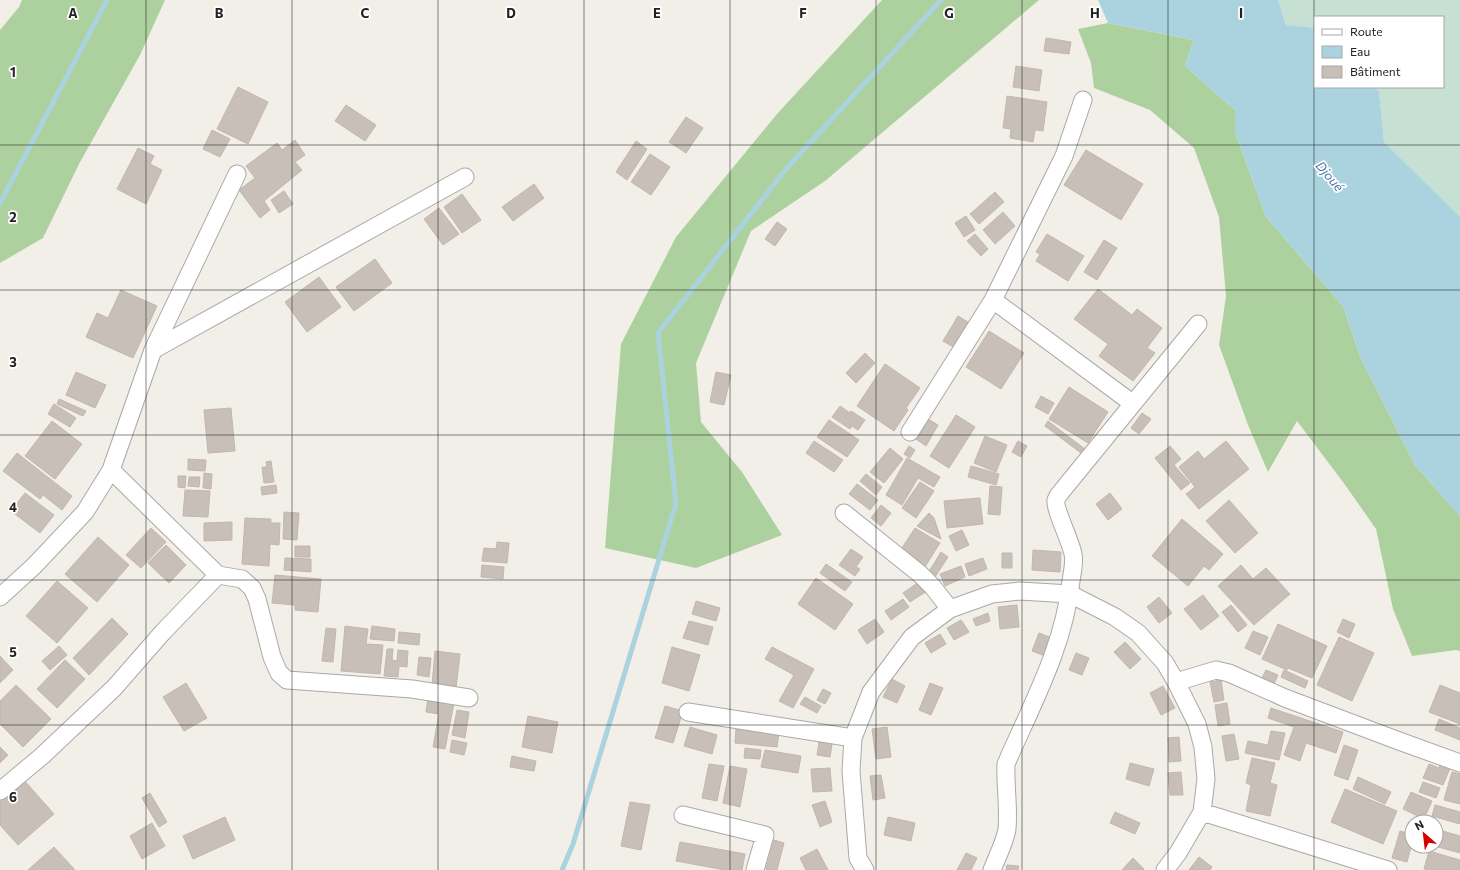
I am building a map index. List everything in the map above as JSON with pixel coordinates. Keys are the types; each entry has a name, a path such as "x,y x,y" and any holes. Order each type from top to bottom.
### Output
{"street":[{"path":"910,432 994,300 1064,156 1083,100"},
{"path":"0,598 34,566 85,512 110,470 153,350 237,174"},
{"path":"153,350 465,177"},
{"path":"994,300 1132,403"},
{"path":"992,870 1006,830 1008,802 1006,764 1047,674 1060,639 1068,609 1074,556 1070,541 1056,507 1056,500 1132,403 1198,324"},
{"path":"110,470 218,575 242,579 252,588 258,599 272,657 279,674 287,680 412,689 470,698"},
{"path":"844,513 920,574 932,586 950,610"},
{"path":"0,791 42,756 114,688 163,632 218,575"},
{"path":"865,870 858,858 851,771 853,738 871,692 912,637 950,610 992,594 1020,591 1070,594 1115,617 1138,633 1164,663 1176,682 1196,724 1203,747 1206,779 1202,812 1178,853 1165,870"},
{"path":"1176,682 1216,670 1229,673 1285,698 1460,763"},
{"path":"688,712 853,738"},
{"path":"1202,812 1388,870"},
{"path":"683,815 765,835 754,870"}],"green space":[{"path":"22,0 165,0 140,55 79,164 43,238 0,263 0,30 19,7"},
{"path":"882,0 1039,0 825,181 751,231 696,363 701,422 742,472 782,535 696,568 605,548 621,344 676,237 777,114"},
{"path":"1278,0 1460,0 1460,217 1384,142 1379,92 1376,88 1444,88 1444,16 1314,16 1314,28 1286,25"},
{"path":"1108,23 1194,40 1185,66 1235,110 1235,132 1266,217 1343,306 1361,359 1415,465 1460,516 1460,651 1456,650 1412,656 1393,609 1376,529 1297,421 1268,472 1248,425 1219,345 1226,296 1219,217 1194,148 1150,110 1094,88 1091,63 1078,29"}],"water":[{"name":"Djoué","path":"1098,0 1278,0 1286,25 1314,28 1314,88 1376,88 1379,92 1384,142 1460,217 1460,516 1415,465 1361,359 1343,306 1266,217 1235,132 1235,110 1185,66 1194,40 1108,23"}],"building":[{"path":"1046,38 1071,42 1069,54 1044,51"},
{"path":"1016,66 1042,70 1039,91 1013,87"},
{"path":"238,87 268,102 248,144 217,129"},
{"path":"1007,96 1047,102 1043,131 1035,130 1033,142 1010,138 1011,129 1003,128"},
{"path":"346,105 376,125 365,141 335,121"},
{"path":"686,117 703,128 686,153 669,142"},
{"path":"212,130 230,139 220,157 203,149"},
{"path":"295,140 305,155 295,162 302,170 264,201 270,210 260,218 239,190 255,178 246,166 277,143 282,150"},
{"path":"636,141 647,149 627,180 616,172"},
{"path":"138,148 154,156 150,164 162,170 146,204 117,189"},
{"path":"1086,150 1143,184 1121,220 1064,185"},
{"path":"650,154 670,167 651,195 631,182"},
{"path":"534,184 544,198 513,221 502,207"},
{"path":"284,191 293,204 279,213 271,200"},
{"path":"995,192 1004,202 979,224 970,214"},
{"path":"462,194 481,220 462,233 444,207"},
{"path":"439,208 459,234 443,245 424,219"},
{"path":"1003,212 1015,226 995,244 983,230"},
{"path":"966,216 975,230 964,237 955,223"},
{"path":"777,222 787,229 775,246 765,239"},
{"path":"975,234 988,249 981,256 967,241"},
{"path":"1047,234 1084,256 1068,281 1036,261 1040,254 1036,252"},
{"path":"1104,240 1117,248 1097,280 1084,272"},
{"path":"375,259 392,283 354,311 336,287"},
{"path":"319,277 341,307 307,332 285,302"},
{"path":"1098,289 1132,315 1137,309 1162,328 1147,348 1155,353 1133,381 1099,356 1108,344 1074,319"},
{"path":"121,290 157,306 133,358 86,337 97,313 108,318"},
{"path":"958,316 971,324 955,348 943,341"},
{"path":"989,331 1024,353 1001,389 966,367"},
{"path":"865,353 875,363 856,383 846,373"},
{"path":"885,364 920,388 906,408 908,410 894,431 857,406"},
{"path":"76,372 106,385 95,408 66,395"},
{"path":"716,372 731,375 724,405 710,402"},
{"path":"1069,387 1108,412 1088,443 1049,419"},
{"path":"1041,396 1054,403 1048,414 1035,407"},
{"path":"59,399 86,411 83,416 57,404"},
{"path":"54,404 76,418 70,427 48,414"},
{"path":"840,406 850,413 851,411 865,420 858,430 852,426 850,429 832,417"},
{"path":"231,408 235,451 208,453 204,410"},
{"path":"1142,413 1151,419 1139,434 1131,428"},
{"path":"956,415 975,427 949,468 930,456"},
{"path":"928,419 938,425 926,446 916,439"},
{"path":"829,420 859,440 847,457 817,437"},
{"path":"52,421 82,444 55,479 25,456"},
{"path":"1048,421 1085,449 1081,453 1045,426"},
{"path":"985,436 1007,445 996,472 974,463"},
{"path":"814,441 843,460 834,472 806,453"},
{"path":"1018,441 1027,446 1021,457 1012,452"},
{"path":"1226,441 1249,469 1199,509 1186,494 1195,487 1179,467 1198,451 1204,459"},
{"path":"909,446 915,450 910,458 904,454"},
{"path":"1170,446 1181,459 1174,465 1190,483 1181,490 1155,458"},
{"path":"890,448 903,459 884,483 870,472"},
{"path":"17,453 72,496 62,510 43,495 40,499 3,471"},
{"path":"907,458 940,477 934,487 918,478 902,505 886,495"},
{"path":"188,459 206,460 205,471 188,470"},
{"path":"271,461 274,482 264,483 262,467 267,467 266,462"},
{"path":"971,466 999,474 996,485 968,477"},
{"path":"204,473 212,474 211,489 203,488"},
{"path":"866,474 882,487 876,495 860,481"},
{"path":"178,476 186,476 185,488 178,487"},
{"path":"189,477 200,477 199,487 188,486"},
{"path":"920,482 934,491 916,518 902,508"},
{"path":"857,484 878,500 870,510 849,494"},
{"path":"276,485 277,493 262,495 261,487"},
{"path":"990,486 1002,487 1000,515 988,514"},
{"path":"185,490 210,491 208,517 183,516"},
{"path":"25,493 54,515 40,533 11,511"},
{"path":"1110,493 1122,509 1108,520 1096,504"},
{"path":"980,498 983,524 947,528 944,501"},
{"path":"1229,500 1258,533 1235,553 1206,521"},
{"path":"881,505 891,513 881,526 871,518"},
{"path":"284,512 299,513 297,540 283,539"},
{"path":"929,513 934,518 941,539 917,526"},
{"path":"245,518 271,519 271,523 280,523 279,545 270,544 269,566 242,564"},
{"path":"1182,519 1223,554 1209,570 1204,566 1188,586 1152,556"},
{"path":"232,522 232,540 204,541 204,523"},
{"path":"151,528 166,542 141,568 126,555"},
{"path":"915,528 940,543 923,570 898,554"},
{"path":"962,530 969,545 956,551 949,536"},
{"path":"98,537 129,565 97,602 65,574"},
{"path":"497,542 509,543 507,563 482,561 484,548 496,549"},
{"path":"166,545 186,565 169,583 148,563"},
{"path":"295,546 310,546 310,557 295,557"},
{"path":"851,549 863,557 856,567 860,569 855,576 839,565"},
{"path":"1033,550 1061,552 1060,572 1032,570"},
{"path":"941,552 948,557 935,577 928,573"},
{"path":"1002,553 1012,553 1012,568 1002,568"},
{"path":"285,558 311,559 311,572 284,570"},
{"path":"983,558 987,569 969,576 965,564"},
{"path":"826,564 852,582 845,591 820,573"},
{"path":"482,565 504,567 503,579 481,577"},
{"path":"1241,565 1253,579 1266,568 1290,594 1254,625 1218,586"},
{"path":"961,566 965,577 945,586 940,574"},
{"path":"275,575 321,579 318,612 295,610 295,605 272,603"},
{"path":"816,578 853,604 835,630 798,604"},
{"path":"57,581 88,608 57,643 26,616"},
{"path":"920,581 927,591 910,602 903,593"},
{"path":"1203,595 1219,616 1201,630 1184,609"},
{"path":"1159,597 1172,613 1159,623 1147,607"},
{"path":"903,599 909,607 891,620 885,611"},
{"path":"696,601 720,608 716,621 692,614"},
{"path":"1017,605 1019,627 1000,629 998,607"},
{"path":"1231,605 1247,625 1238,632 1222,612"},
{"path":"988,613 990,621 976,626 973,619"},
{"path":"112,618 128,634 89,675 73,658"},
{"path":"875,619 884,632 867,644 858,630"},
{"path":"1343,619 1355,624 1349,638 1337,632"},
{"path":"961,620 969,632 954,640 947,628"},
{"path":"689,621 713,627 708,645 683,638"},
{"path":"1278,624 1327,646 1312,678 1288,668 1287,670 1262,659"},
{"path":"345,626 368,629 366,644 383,645 380,674 341,671"},
{"path":"372,626 395,629 394,641 370,639"},
{"path":"326,628 336,629 333,662 322,661"},
{"path":"1253,631 1268,637 1260,655 1245,648"},
{"path":"399,632 420,634 419,645 398,643"},
{"path":"1039,633 1052,638 1045,656 1032,651"},
{"path":"940,634 946,644 931,653 925,643"},
{"path":"1339,637 1374,653 1352,701 1317,685"},
{"path":"1125,642 1141,659 1130,669 1114,652"},
{"path":"59,646 67,655 50,670 42,661"},
{"path":"672,647 700,655 689,691 662,683"},
{"path":"772,647 814,669 793,708 779,701 794,675 765,659"},
{"path":"387,649 393,649 392,660 397,661 398,650 408,651 407,667 399,666 398,677 384,676"},
{"path":"435,651 460,654 456,688 432,685"},
{"path":"1076,653 1089,658 1082,675 1069,670"},
{"path":"0,656 13,670 0,683"},
{"path":"419,657 431,658 429,677 417,675"},
{"path":"65,660 85,679 57,708 37,689"},
{"path":"1266,670 1278,675 1273,686 1261,680"},
{"path":"1284,670 1308,681 1305,688 1281,677"},
{"path":"892,679 905,686 897,703 883,697"},
{"path":"1221,680 1224,700 1214,702 1210,682"},
{"path":"186,683 207,718 184,731 163,697"},
{"path":"930,683 943,688 931,715 919,710"},
{"path":"16,685 51,719 23,747 0,724 0,701"},
{"path":"1440,685 1460,693 1460,724 1429,712"},
{"path":"1163,686 1175,708 1161,715 1150,693"},
{"path":"823,689 831,693 825,704 817,700"},
{"path":"805,697 821,706 817,713 800,704"},
{"path":"428,698 454,703 445,749 433,747 439,714 426,712"},
{"path":"1227,703 1230,724 1218,726 1215,705"},
{"path":"665,706 683,711 673,743 655,738"},
{"path":"1271,708 1343,732 1336,753 1306,743 1300,761 1284,755 1294,727 1268,718"},
{"path":"457,710 469,712 465,738 452,735"},
{"path":"528,716 558,722 552,753 522,747"},
{"path":"1439,719 1460,728 1460,740 1435,730"},
{"path":"690,727 717,735 712,754 684,746"},
{"path":"887,727 891,757 876,759 872,729"},
{"path":"736,728 779,732 777,747 735,743"},
{"path":"1271,731 1285,733 1279,760 1245,753 1248,741 1268,745"},
{"path":"1234,734 1239,759 1226,761 1222,736"},
{"path":"820,736 833,738 830,757 817,755"},
{"path":"1179,737 1181,761 1169,762 1168,738"},
{"path":"452,740 467,743 464,755 450,752"},
{"path":"1344,745 1358,750 1348,780 1334,775"},
{"path":"0,747 8,755 0,763"},
{"path":"745,748 761,750 760,759 744,758"},
{"path":"765,750 801,756 798,773 761,767"},
{"path":"512,756 536,761 534,771 510,767"},
{"path":"1252,758 1275,763 1270,783 1277,785 1270,816 1246,811 1251,785 1246,783"},
{"path":"1130,763 1154,769 1149,786 1126,779"},
{"path":"1441,763 1451,766 1443,785 1423,778 1429,764 1439,768"},
{"path":"709,764 724,766 717,801 702,798"},
{"path":"730,766 747,769 740,807 723,803"},
{"path":"830,768 832,791 813,792 811,769"},
{"path":"1181,772 1183,795 1170,795 1168,773"},
{"path":"1452,772 1460,774 1460,804 1444,800"},
{"path":"881,775 885,798 873,800 870,776"},
{"path":"1358,777 1391,792 1385,804 1353,789"},
{"path":"23,779 54,814 18,845 0,825 0,800"},
{"path":"1423,782 1440,788 1436,798 1419,792"},
{"path":"1345,789 1397,811 1383,844 1331,822"},
{"path":"1411,792 1432,801 1426,814 1414,814 1403,809"},
{"path":"150,793 167,822 159,827 142,798"},
{"path":"825,801 832,822 820,827 812,805"},
{"path":"630,802 650,805 641,850 621,846"},
{"path":"1435,805 1460,812 1460,824 1444,819 1444,814 1433,814"},
{"path":"1115,812 1140,823 1135,834 1110,823"},
{"path":"225,817 235,840 193,859 183,836"},
{"path":"888,817 915,823 911,841 884,835"},
{"path":"152,823 165,846 142,859 130,836"},
{"path":"1400,831 1404,832 1404,854 1409,854 1407,862 1392,858"},
{"path":"1444,831 1460,836 1460,853 1444,849"},
{"path":"774,840 784,843 777,870 769,870 766,869"},
{"path":"680,842 745,854 742,870 725,870 676,861"},
{"path":"54,847 75,870 28,870"},
{"path":"817,849 828,870 806,870 800,858"},
{"path":"966,853 977,858 971,870 957,870"},
{"path":"1428,854 1439,854 1460,860 1460,870 1424,869"},
{"path":"1199,857 1212,867 1210,870 1189,870"},
{"path":"1133,858 1144,869 1122,870"},
{"path":"1007,865 1019,866 1018,870 1006,870"}],"waterway":[{"path":"0,203 107,0"},
{"path":"562,870 573,844 676,503 658,333 786,169 941,0"}]}
